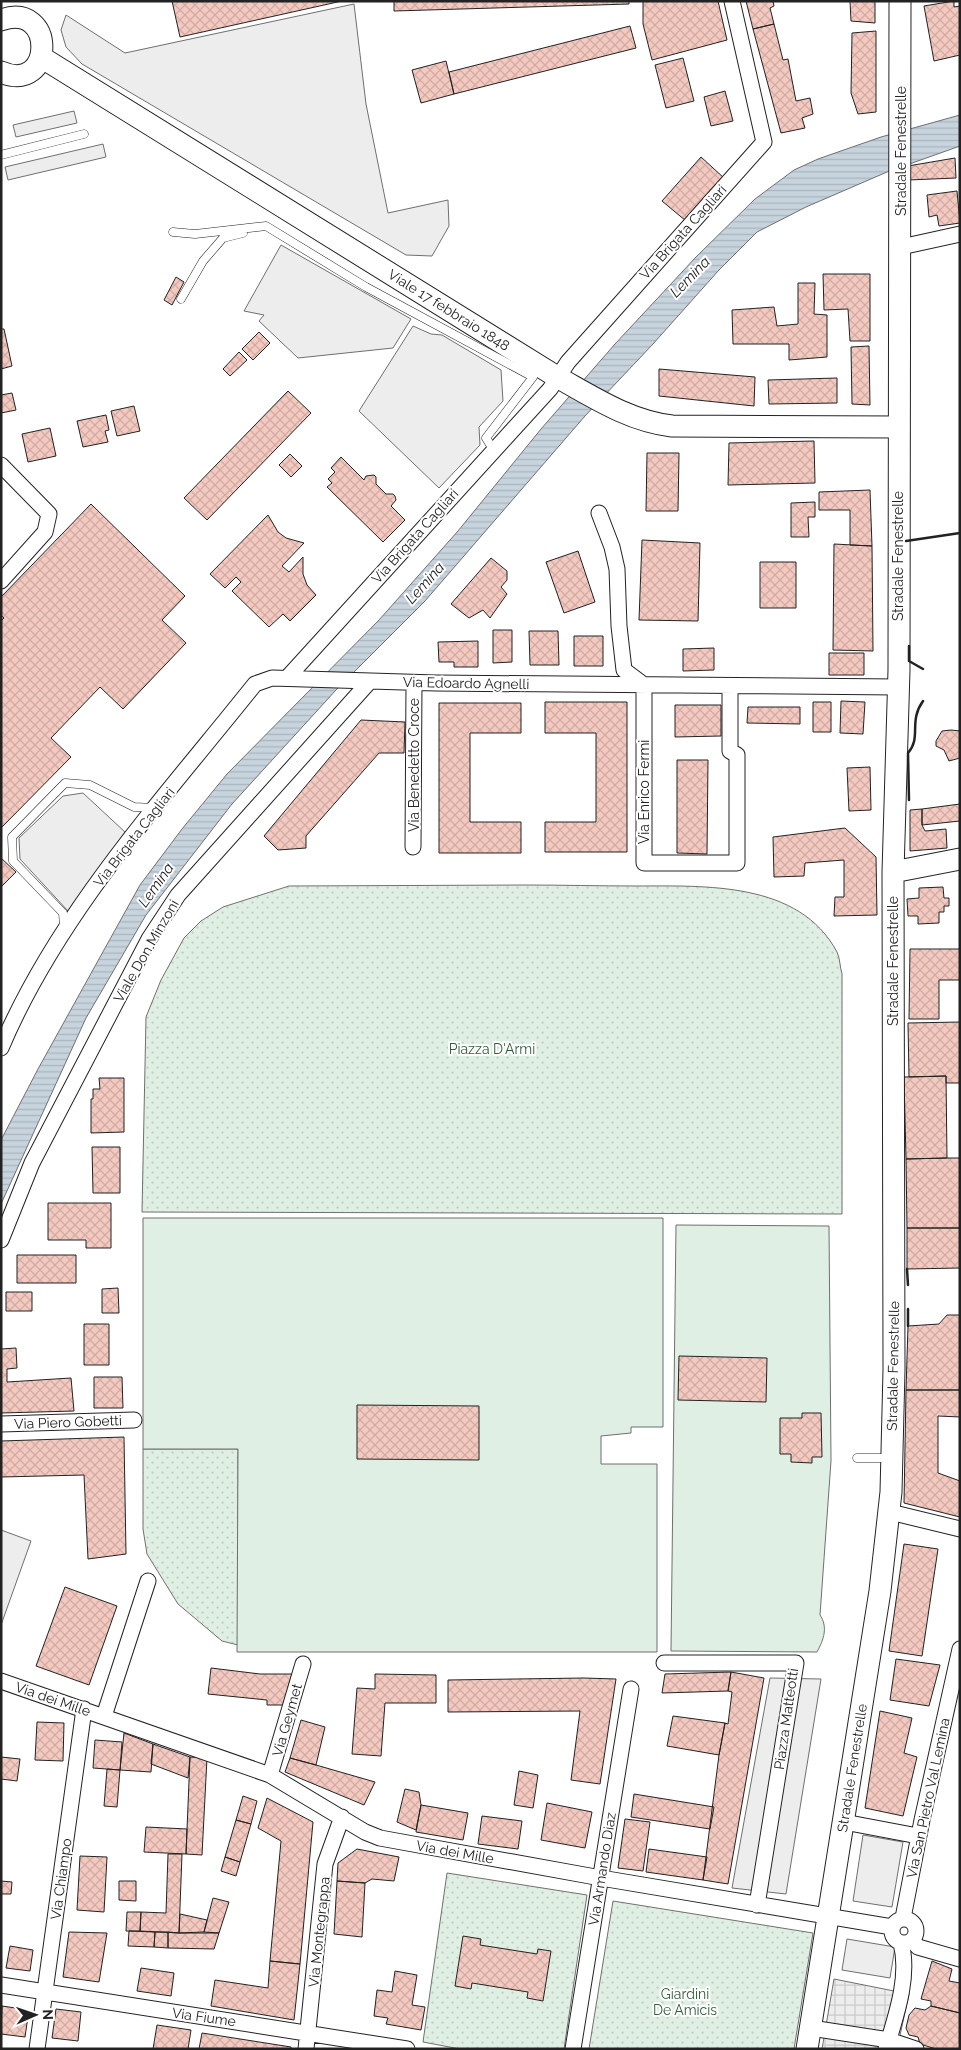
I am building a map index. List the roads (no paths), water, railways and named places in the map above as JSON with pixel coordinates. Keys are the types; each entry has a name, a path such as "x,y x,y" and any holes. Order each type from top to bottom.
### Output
{"main road":[{"name":"Stradale Fenestrelle","path":"809,2038 880,1591 890,1512 892,1458 893,872 898,687 901,247 900,1"},
{"path":"1,20 16,16 33,23 43,39 41,57 36,65 21,74 2,74"},
{"name":"Viale 17 febbraio 1848","path":"41,57 563,381 608,406 640,419 672,426 899,427"},
{"path":"893,872 960,859"}],"street":[{"name":"Via Brigata Cagliari","path":"1,1048 42,965 64,930 156,808 255,684 272,678 287,678 493,449 550,390 563,381 764,142 732,1"},
{"path":"901,247 960,234"},
{"path":"1,465 49,514 45,532 1,581"},
{"path":"599,513 612,547 617,569 619,626 624,670 644,685"},
{"name":"Via Edoardo Agnelli","path":"287,678 414,683 898,687"},
{"name":"Viale Don Minzoni","path":"1,1240 41,1146 149,939 178,895 370,681"},
{"name":"Via Benedetto Croce","path":"413,848 414,683"},
{"name":"Via Enrico Fermi","path":"644,685 644,863 738,864 737,755 730,751 730,686"},
{"name":"Via Piero Gobetti","path":"1,1424 134,1420"},
{"path":"890,1512 960,1529"},
{"name":"Via dei Mille","path":"104,1716 148,1581"},
{"name":"Via San Pietro Val Lemina","path":"898,1922 960,1649"},
{"name":"Piazza Matteotti","path":"664,1663 796,1662 758,1905"},
{"name":"Via Geymet","path":"270,1775 303,1664"},
{"name":"Via dei Mille","path":"1,1681 270,1775 365,1832 400,1843 758,1905 829,1916 898,1922"},
{"name":"Via Armando Diaz","path":"573,2049 631,1689"},
{"name":"Via Chiampo","path":"37,2049 84,1709"},
{"name":"Via Montegrappa","path":"306,2049 325,1864 342,1817"},
{"path":"844,1822 918,1836"},
{"path":"888,2045 903,1986 904,1951 907,1941 916,1934 916,1926 911,1920 898,1922 895,1939 907,1941 918,1947 960,1959"},
{"name":"Via Fiume","path":"1,1985 407,2049"},
{"path":"809,2038 916,2049"}],"lane":[{"path":"1,155 84,134"},
{"path":"173,232 195,234 266,226 366,287 533,377 486,438 493,449"},
{"path":"181,299 203,261 223,238 266,226"},
{"path":"64,930 63,913 13,861 12,838 65,783 90,785 134,807 156,808"},
{"path":"857,1458 892,1458"}],"water":[{"name":"Lemina","path":"960,115 960,146 887,172 806,207 757,232 719,270 585,416 425,601 336,690 232,804 146,915 86,1018 1,1204 1,1140 38,1069 140,885 227,774 379,620 458,531 541,429 615,344 696,257 755,199 794,170 818,159 881,137"}],"park label":[{"name":"Piazza D'Armi","path":"492,1049"},
{"name":"Giardini De Amicis","path":"685,2002"}]}
